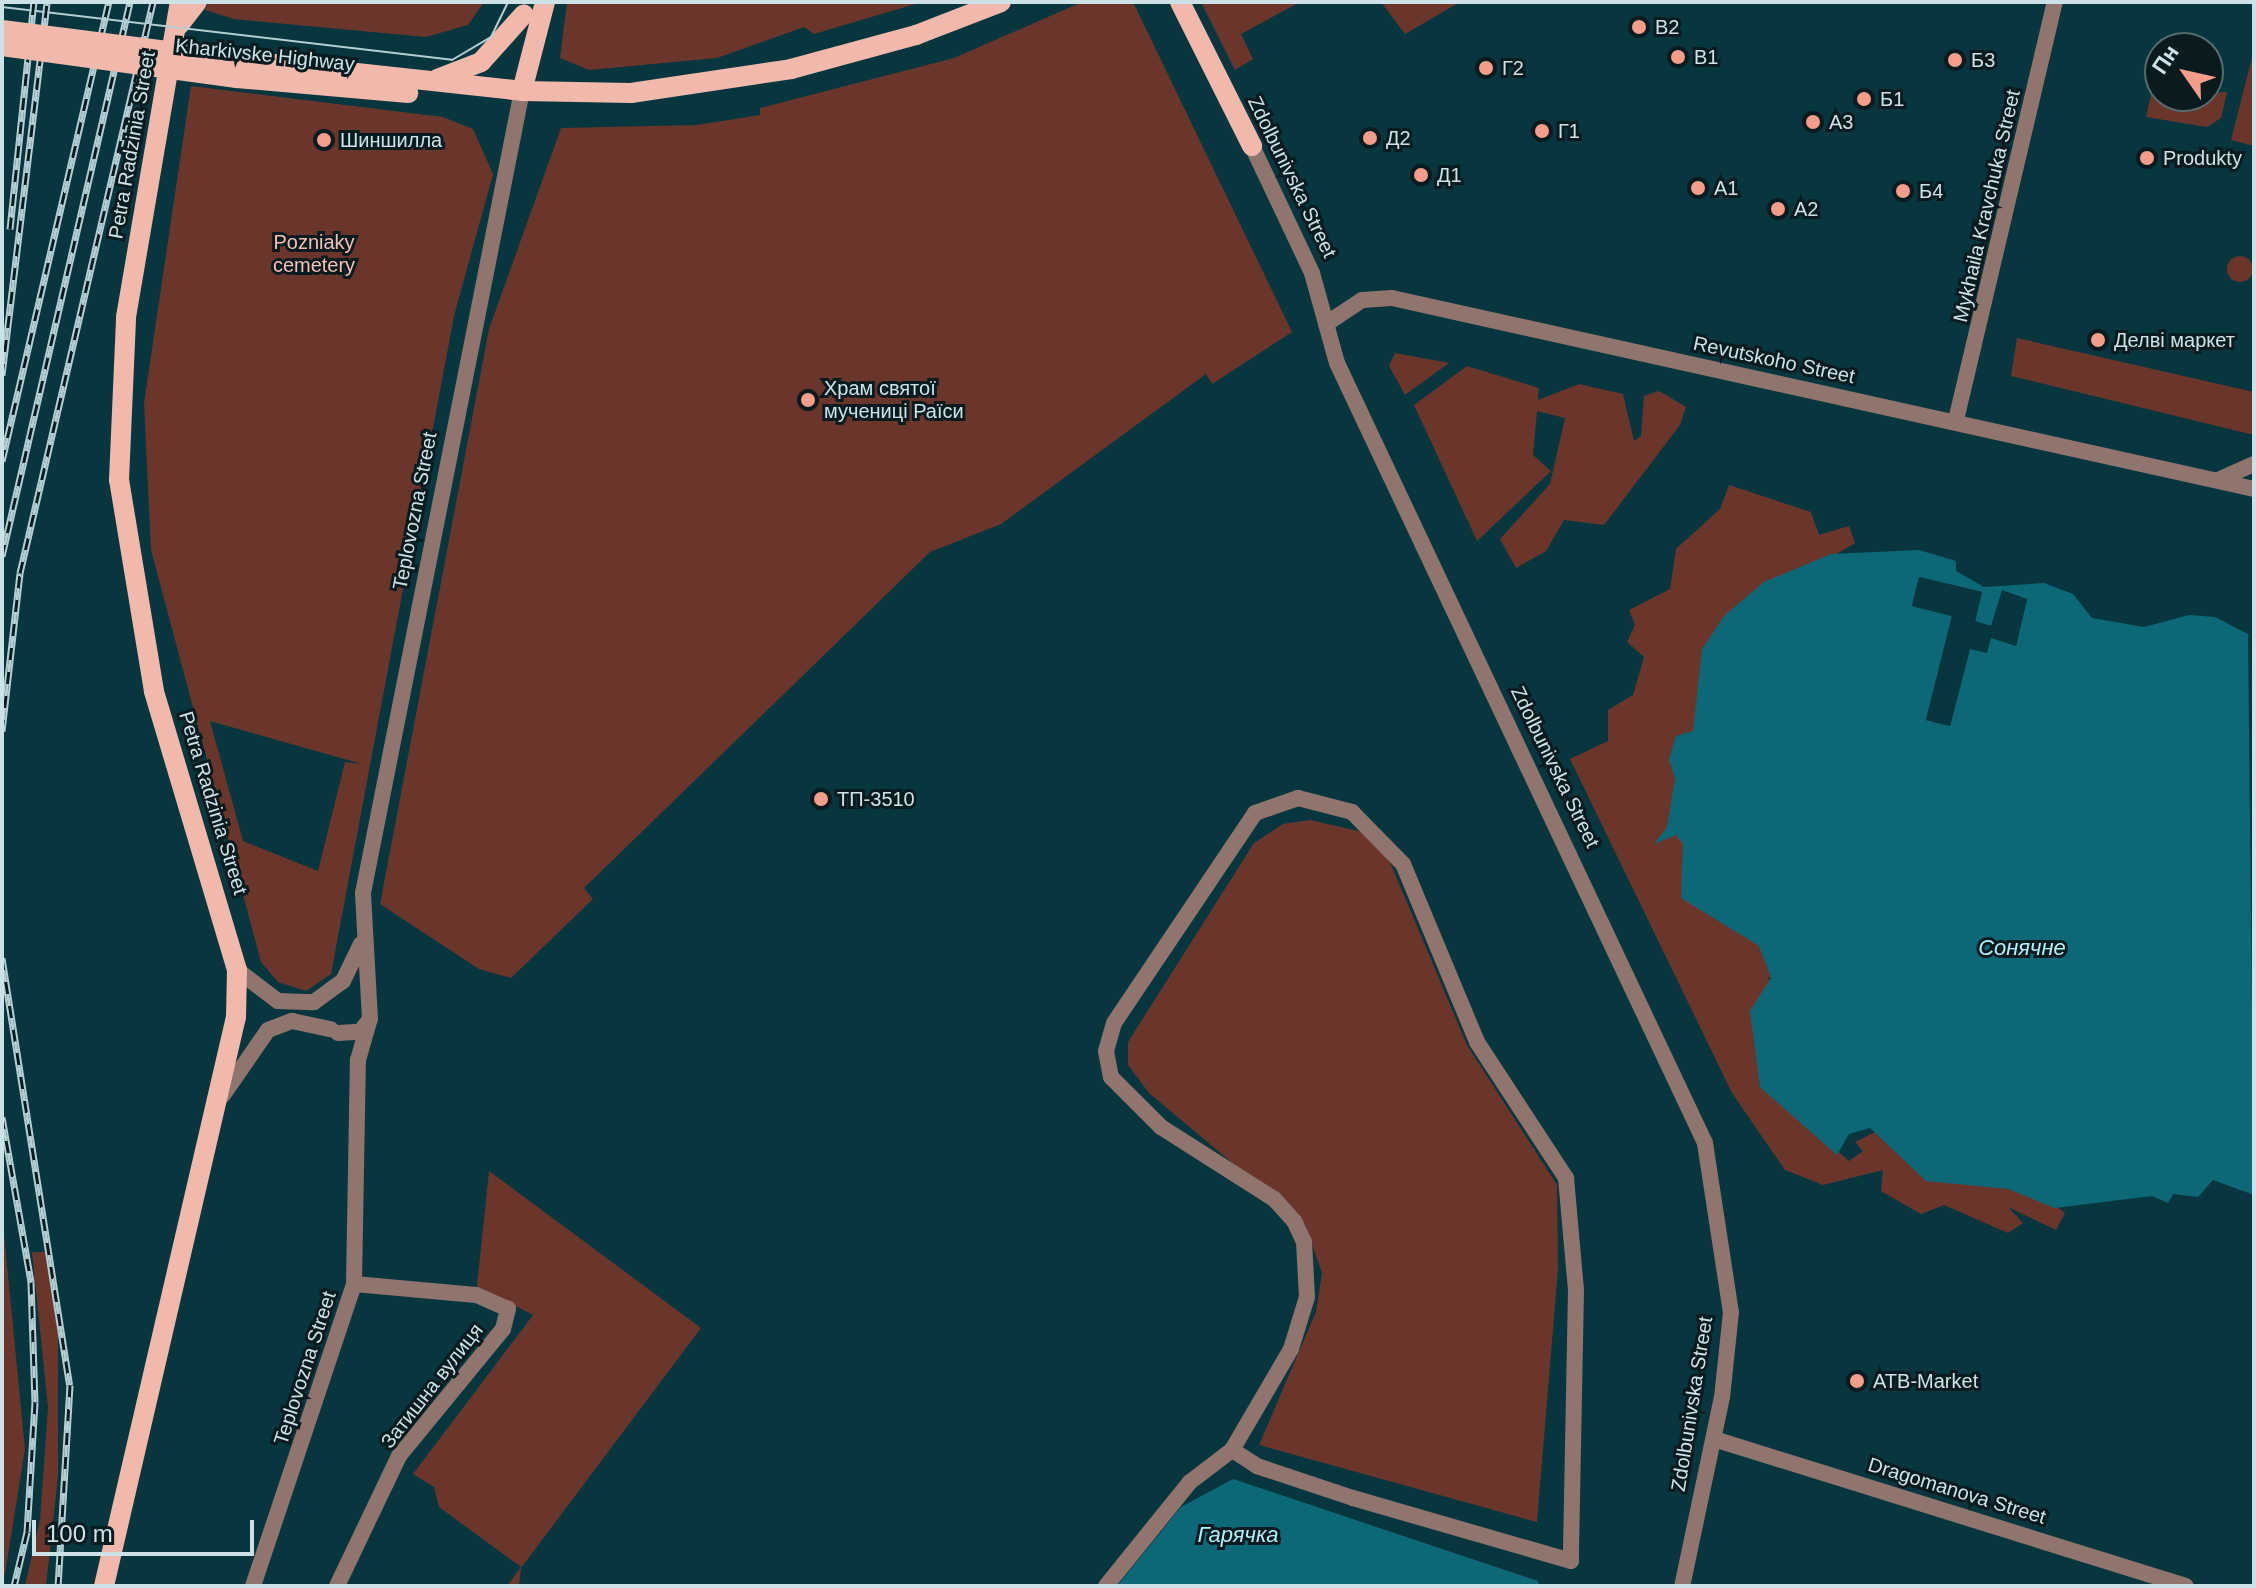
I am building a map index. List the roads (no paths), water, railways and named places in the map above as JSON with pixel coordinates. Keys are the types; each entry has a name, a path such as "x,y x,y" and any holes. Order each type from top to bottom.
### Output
{"main road":[{"name":"Petra Radzinia Street","path":"104,1586 223,1095 237,970 154,691 119,480 126,317 179,25 180,2"},
{"name":"Petra Radzinia Street","path":"179,25 197,2"},
{"path":"522,91 545,2"},
{"name":"Kharkivske Highway","path":"2,30 237,69 522,91 631,93 757,76 916,35 1001,2"},
{"name":"Zdolbunivska Street","path":"1180,2 1252,146"},
{"path":"522,91 525,8"},
{"path":"425,82 481,62 525,8"},
{"name":"Kharkivske Highway","path":"2,46 237,69 496,101 522,91"}],"street":[{"name":"Mykhaila Kravchuka Street","path":"1956,420 2055,2"},
{"name":"Teplovozna Street","path":"368,997 361,941 378,811 522,91"},
{"name":"Zdolbunivska Street","path":"1252,146 1312,273 1326,324 1391,482 1695,1113 1729,1270 1728,1353 1714,1439 1682,1586"},
{"name":"Revutskoho Street","path":"1326,324 1362,300 1392,298 1956,420 2254,489"},
{"path":"2218,480 2254,464"},
{"path":"1106,1586 1190,1482 1232,1450 1291,1349 1307,1297 1304,1242 1274,1199 1137,1105 1111,1077 1106,1051 1114,1023 1255,813 1298,798 1352,812 1403,864 1477,1042 1566,1178 1576,1290 1571,1561 1340,1494 1232,1450"},
{"name":"Teplovozna Street","path":"330,994 361,941"},
{"path":"223,1095 268,1030 292,1021 334,1031 360,1032 370,1019 368,997 353,988 301,1004 278,1001 237,970"},
{"path":"330,994 324,1015 358,1060"},
{"name":"Teplovozna Street","path":"253,1586 354,1284 358,1060 370,1019"},
{"name":"Затишна вулиця","path":"337,1586 399,1456 503,1329 508,1309 476,1295 354,1284"},
{"name":"Dragomanova Street","path":"1714,1439 2186,1586"}],"water":[{"name":"Сонячне","path":"1919,550 1956,561 1956,571 1984,587 2044,583 2073,594 2092,618 2144,627 2189,615 2215,617 2248,634 2254,1195 2213,1180 2198,1197 2173,1194 2168,1203 2152,1196 2055,1208 2008,1189 1926,1181 1870,1128 1849,1134 1837,1155 1760,1087 1750,1011 1771,978 1759,946 1681,898 1683,844 1676,835 1654,844 1667,827 1675,779 1669,759 1676,736 1693,731 1702,649 1725,615 1764,582 1831,554","holes":["1919,577 1982,592 1975,622 1992,626 2002,591 2027,599 2016,646 1991,637 1986,652 1970,648 1950,726 1926,720 1952,616 1912,606"]},
{"name":"Гарячка","path":"1233,1479 1538,1581 1539,1586 1117,1586 1181,1507"}],"tram line":[{"path":"2,7 452,60 491,37 508,2"}],"railway":[{"path":"10,229 34,2"},
{"path":"2,375 47,2"},
{"path":"2,461 109,2"},
{"path":"2,556 130,2"},
{"path":"2,731 20,573 153,2"},
{"path":"2,958 70,1385 58,1586"},
{"path":"2,1117 31,1282 35,1402 27,1532 14,1586"}],"place":[{"name":"В2","path":"1639,27"},
{"name":"В1","path":"1678,57"},
{"name":"Б3","path":"1955,60"},
{"name":"Г2","path":"1486,68"},
{"name":"Б1","path":"1864,99"},
{"name":"А3","path":"1813,122"},
{"name":"Г1","path":"1542,131"},
{"name":"Д2","path":"1370,138"},
{"name":"Шиншилла","path":"324,140"},
{"name":"Produkty","path":"2147,158"},
{"name":"Д1","path":"1421,175"},
{"name":"А1","path":"1698,188"},
{"name":"Б4","path":"1903,191"},
{"name":"А2","path":"1778,209"},
{"name":"Делві маркет","path":"2098,340"},
{"name":"Храм святої мучениці Раїси","path":"808,400"},
{"name":"ТП-3510","path":"821,799"},
{"name":"ATB-Market","path":"1857,1381"}],"park label":[{"name":"Pozniaky cemetery","path":"314,254"}]}
